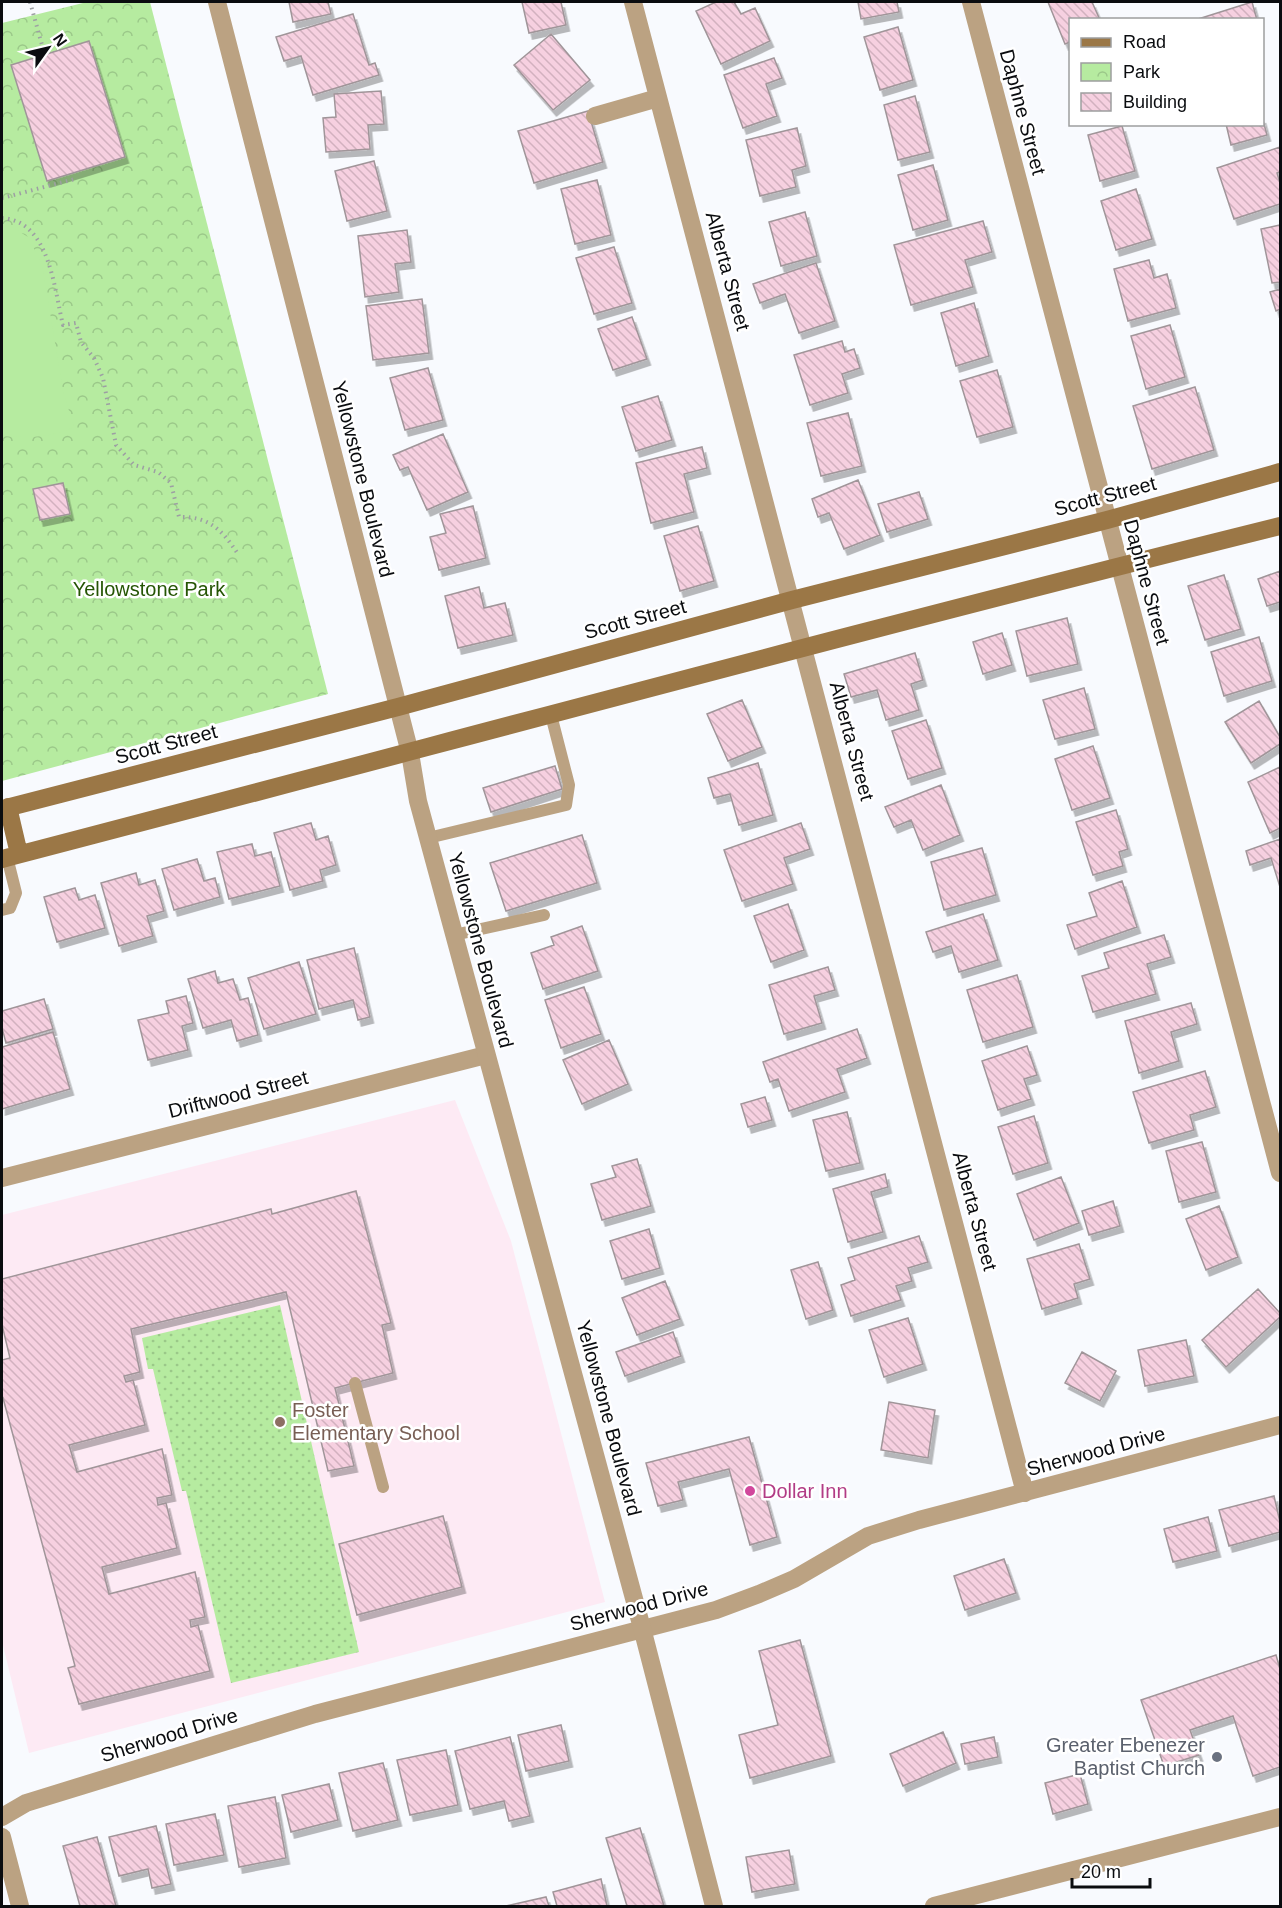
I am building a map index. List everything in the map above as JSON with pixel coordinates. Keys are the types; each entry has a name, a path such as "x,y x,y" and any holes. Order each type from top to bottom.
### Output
{"main road":[{"name":"Scott Street","path":"5,808 398,707 792,600 1281,472"},
{"path":"5,808 9,857 410,753 804,646 1281,526"}],"street":[{"name":"Yellowstone Boulevard","path":"217,2 410,753 418,801 642,1628 714,1906"},
{"name":"Alberta Street","path":"633,2 1025,1493"},
{"name":"Daphne Street","path":"971,2 1281,1173"},
{"path":"595,116 658,98"},
{"name":"Driftwood Street","path":"2,1178 486,1055"},
{"name":"Sherwood Drive","path":"2,1817 26,1803 315,1714 716,1610 794,1579 868,1536 919,1520 1281,1425"},
{"path":"934,1906 1281,1817"},
{"path":"2,1837 20,1906"}],"lane":[{"path":"428,838 566,805 569,785 551,715"},
{"path":"6,909 16,893 9,857"},
{"path":"454,935 544,915"},
{"path":"355,1383 383,1487"}],"path":[{"path":"30,2 44,52"},
{"path":"2,198 75,179"},
{"path":"2,218 12,218 28,228 40,243 46,256 63,325 76,323 81,342 94,358 103,378 116,445 134,465 158,472 171,483 178,517 192,517 211,524 220,530 238,554"}],"shaded area":[{"name":"Foster Elementary School","path":"455,1100 511,1241 605,1602 29,1753 2,1641 2,1215"}],"green space":[{"name":"Yellowstone Park","path":"87,2 150,2 328,694 2,781 2,23"},
{"path":"2,224 7,224 28,237 42,264 63,391 74,427 65,431 29,437 2,436"},
{"path":"280,1305 359,1652 231,1683 186,1491 182,1491 153,1369 148,1369 142,1338"}],"building":[{"path":"289,2 328,2 331,14 293,22"},
{"path":"522,2 561,2 566,25 529,33"},
{"path":"716,2 734,2 741,14 755,8 770,41 721,64 696,11"},
{"path":"858,2 897,2 899,12 861,19"},
{"path":"1048,2 1092,2 1099,18 1069,18 1069,42 1065,44"},
{"path":"1252,2 1256,18 1201,18"},
{"path":"353,14 369,65 375,63 379,75 313,95 301,56 284,61 276,37"},
{"path":"898,27 913,80 880,90 864,37"},
{"path":"551,34 590,80 553,110 514,65"},
{"path":"89,41 125,157 47,181 11,65"},
{"path":"774,58 782,78 766,84 777,116 743,128 724,75"},
{"path":"381,91 384,124 368,125 370,149 326,152 323,118 336,117 334,94"},
{"path":"915,96 930,152 898,160 884,105"},
{"path":"588,111 603,162 534,183 518,131"},
{"path":"1264,124 1267,135 1231,145 1226,126"},
{"path":"1122,126 1135,171 1100,181 1088,135"},
{"path":"797,128 806,166 792,170 796,187 760,196 746,140"},
{"path":"1280,147 1280,172 1277,173 1280,183 1280,204 1234,219 1217,168"},
{"path":"374,161 387,211 347,221 335,171"},
{"path":"933,165 948,220 913,230 898,175"},
{"path":"597,180 611,235 575,244 561,189"},
{"path":"1136,189 1152,239 1116,250 1101,201"},
{"path":"805,212 817,256 781,266 769,222"},
{"path":"983,221 992,252 965,260 973,287 911,305 894,245"},
{"path":"1280,225 1280,282 1272,283 1261,229"},
{"path":"407,230 411,262 395,264 399,292 365,297 358,236"},
{"path":"614,247 632,303 594,314 576,258"},
{"path":"1149,260 1154,278 1167,274 1176,308 1128,321 1114,269"},
{"path":"816,263 835,321 799,333 785,294 760,303 753,284"},
{"path":"1280,289 1280,309 1276,311 1270,292"},
{"path":"422,299 429,353 373,360 366,306"},
{"path":"974,303 989,356 956,366 941,313"},
{"path":"632,317 647,359 613,370 598,329"},
{"path":"1170,325 1185,377 1146,389 1131,336"},
{"path":"842,341 845,352 854,349 860,368 842,374 848,393 810,405 794,355"},
{"path":"428,368 443,420 405,430 390,378"},
{"path":"997,370 1013,427 977,437 960,381"},
{"path":"1195,387 1214,450 1152,469 1133,406"},
{"path":"658,396 672,440 636,451 622,407"},
{"path":"848,413 862,466 821,476 807,423"},
{"path":"443,434 468,492 427,510 408,467 400,470 393,455"},
{"path":"702,447 707,468 684,474 694,512 651,523 636,463"},
{"path":"858,480 880,535 844,549 829,513 818,517 812,499"},
{"path":"63,483 70,514 40,520 33,489"},
{"path":"919,492 928,519 887,532 878,504"},
{"path":"473,506 486,558 439,570 430,537 446,533 440,514"},
{"path":"698,526 714,581 680,591 664,536"},
{"path":"1280,571 1280,602 1267,606 1258,579"},
{"path":"1224,575 1241,629 1205,640 1188,586"},
{"path":"479,587 484,608 505,603 513,635 458,648 445,596"},
{"path":"1067,618 1078,664 1027,676 1016,631"},
{"path":"1002,633 1012,665 983,674 973,642"},
{"path":"1259,637 1272,681 1224,696 1211,652"},
{"path":"915,653 923,680 911,684 919,710 886,720 877,690 851,697 844,674"},
{"path":"1084,688 1095,729 1055,739 1043,700"},
{"path":"742,700 762,747 728,761 707,714"},
{"path":"1259,701 1280,737 1280,744 1251,763 1225,722"},
{"path":"926,720 942,768 908,779 892,731"},
{"path":"1093,746 1110,798 1072,810 1055,759"},
{"path":"758,763 773,815 739,825 730,794 714,798 708,778"},
{"path":"555,766 562,789 491,812 483,788"},
{"path":"1280,767 1280,828 1270,833 1248,782"},
{"path":"941,785 960,835 923,850 911,820 894,827 885,807"},
{"path":"1116,810 1128,849 1119,852 1123,866 1093,875 1076,822"},
{"path":"311,823 316,840 328,836 336,865 320,870 323,881 290,890 274,833"},
{"path":"801,823 810,849 784,858 793,884 742,901 724,850"},
{"path":"582,835 597,883 506,911 490,863"},
{"path":"1280,839 1280,887 1271,858 1250,865 1246,851"},
{"path":"252,844 255,856 271,852 280,886 229,899 217,852"},
{"path":"982,848 996,895 944,910 931,862"},
{"path":"197,859 204,881 215,878 220,897 174,910 162,869"},
{"path":"136,873 139,885 155,880 164,911 147,916 153,936 119,946 101,883"},
{"path":"1122,881 1137,927 1075,949 1067,925 1097,916 1089,893"},
{"path":"75,888 79,900 95,895 105,928 57,942 44,897"},
{"path":"788,904 804,950 771,962 754,916"},
{"path":"983,914 998,960 959,972 951,946 933,952 926,932"},
{"path":"582,926 598,971 543,989 531,953 554,945 551,937"},
{"path":"1164,935 1171,957 1147,964 1156,994 1093,1012 1082,976 1109,968 1104,953"},
{"path":"354,948 370,1017 358,1020 353,1000 319,1009 307,960"},
{"path":"299,962 316,1014 264,1029 248,978"},
{"path":"828,967 835,990 814,996 822,1023 784,1034 769,985"},
{"path":"215,971 218,983 233,979 240,1000 248,998 258,1035 237,1041 231,1020 203,1028 188,979"},
{"path":"1017,975 1033,1027 983,1042 967,990"},
{"path":"584,987 601,1034 561,1048 545,1000"},
{"path":"186,996 193,1023 182,1026 188,1050 148,1060 138,1020 169,1013 166,1001"},
{"path":"44,999 53,1029 6,1043 2,1028 2,1011"},
{"path":"1191,1003 1197,1024 1171,1032 1179,1061 1139,1073 1125,1021"},
{"path":"857,1029 867,1058 837,1069 845,1092 789,1111 778,1079 770,1082 763,1062"},
{"path":"53,1032 70,1089 2,1109 2,1047"},
{"path":"609,1040 628,1084 582,1104 563,1060"},
{"path":"1027,1046 1037,1075 1024,1079 1031,1099 998,1110 982,1061"},
{"path":"1205,1071 1216,1107 1190,1115 1194,1130 1149,1143 1133,1092"},
{"path":"765,1097 772,1120 748,1127 741,1104"},
{"path":"847,1112 860,1163 826,1171 813,1120"},
{"path":"1034,1116 1048,1163 1013,1174 998,1127"},
{"path":"1202,1142 1216,1192 1179,1202 1166,1151"},
{"path":"637,1159 651,1206 602,1220 591,1184 616,1177 612,1166"},
{"path":"885,1174 888,1187 871,1192 883,1232 848,1242 833,1189"},
{"path":"1061,1177 1079,1223 1034,1240 1017,1194"},
{"path":"356,1191 391,1323 382,1325 393,1373 335,1388 354,1466 328,1471 286,1292 131,1329 140,1372 124,1376 126,1382 133,1380 145,1425 69,1445 77,1472 162,1449 172,1495 157,1498 158,1505 166,1503 177,1548 102,1567 109,1594 195,1572 205,1617 190,1620 191,1627 198,1625 210,1671 79,1704 68,1668 75,1666 2,1399 2,1360 10,1358 2,1325 2,1279 271,1209 272,1214"},
{"path":"1113,1201 1120,1226 1089,1235 1082,1211"},
{"path":"1219,1206 1238,1257 1206,1270 1186,1219"},
{"path":"649,1229 660,1268 622,1279 610,1241"},
{"path":"919,1236 928,1262 908,1268 912,1281 896,1286 901,1300 851,1316 841,1285 855,1280 848,1258"},
{"path":"1079,1244 1090,1279 1074,1284 1078,1298 1042,1309 1027,1259"},
{"path":"818,1262 833,1310 806,1319 791,1270"},
{"path":"665,1281 680,1319 637,1335 622,1298"},
{"path":"1258,1289 1280,1313 1280,1317 1226,1367 1202,1340"},
{"path":"908,1318 923,1364 884,1377 869,1330"},
{"path":"673,1332 681,1356 625,1376 616,1352"},
{"path":"1186,1340 1194,1376 1145,1386 1138,1350"},
{"path":"1082,1352 1116,1371 1100,1401 1065,1383"},
{"path":"889,1402 935,1410 928,1458 881,1450"},
{"name":"Dollar Inn","path":"749,1437 777,1537 750,1545 729,1469 678,1482 683,1500 658,1506 646,1463"},
{"path":"1274,1496 1280,1532 1229,1546 1219,1510"},
{"path":"443,1516 462,1587 357,1615 339,1544"},
{"path":"1208,1517 1217,1551 1173,1562 1164,1529"},
{"path":"1004,1559 1016,1593 965,1610 954,1576"},
{"path":"800,1640 831,1756 750,1778 739,1735 778,1725 759,1651"},
{"path":"1276,1655 1280,1669 1280,1767 1253,1776 1233,1716 1190,1730 1199,1755 1164,1766 1141,1700"},
{"path":"561,1725 569,1761 526,1771 518,1735"},
{"path":"943,1732 956,1763 903,1786 890,1754"},
{"path":"510,1737 530,1816 509,1821 504,1801 470,1809 455,1751"},
{"path":"994,1737 998,1757 965,1764 961,1744"},
{"path":"446,1750 458,1805 410,1815 397,1760"},
{"path":"383,1763 398,1820 353,1831 339,1773"},
{"path":"1080,1774 1088,1804 1053,1814 1045,1783"},
{"path":"329,1784 338,1820 291,1832 282,1795"},
{"path":"275,1797 286,1858 239,1867 228,1806"},
{"path":"215,1814 224,1855 174,1865 166,1824"},
{"path":"156,1826 171,1884 152,1888 148,1869 119,1876 109,1837"},
{"path":"640,1828 664,1906 627,1906 606,1838"},
{"path":"97,1837 116,1906 80,1906 63,1846"},
{"path":"789,1850 795,1884 752,1892 746,1857"},
{"path":"601,1879 607,1906 557,1906 553,1892"},
{"path":"546,1897 549,1906 506,1906"}],"place":[{"name":"Foster Elementary School","path":"280,1422"},
{"name":"Dollar Inn","path":"750,1491"},
{"name":"Greater Ebenezer Baptist Church","path":"1217,1757"}]}
